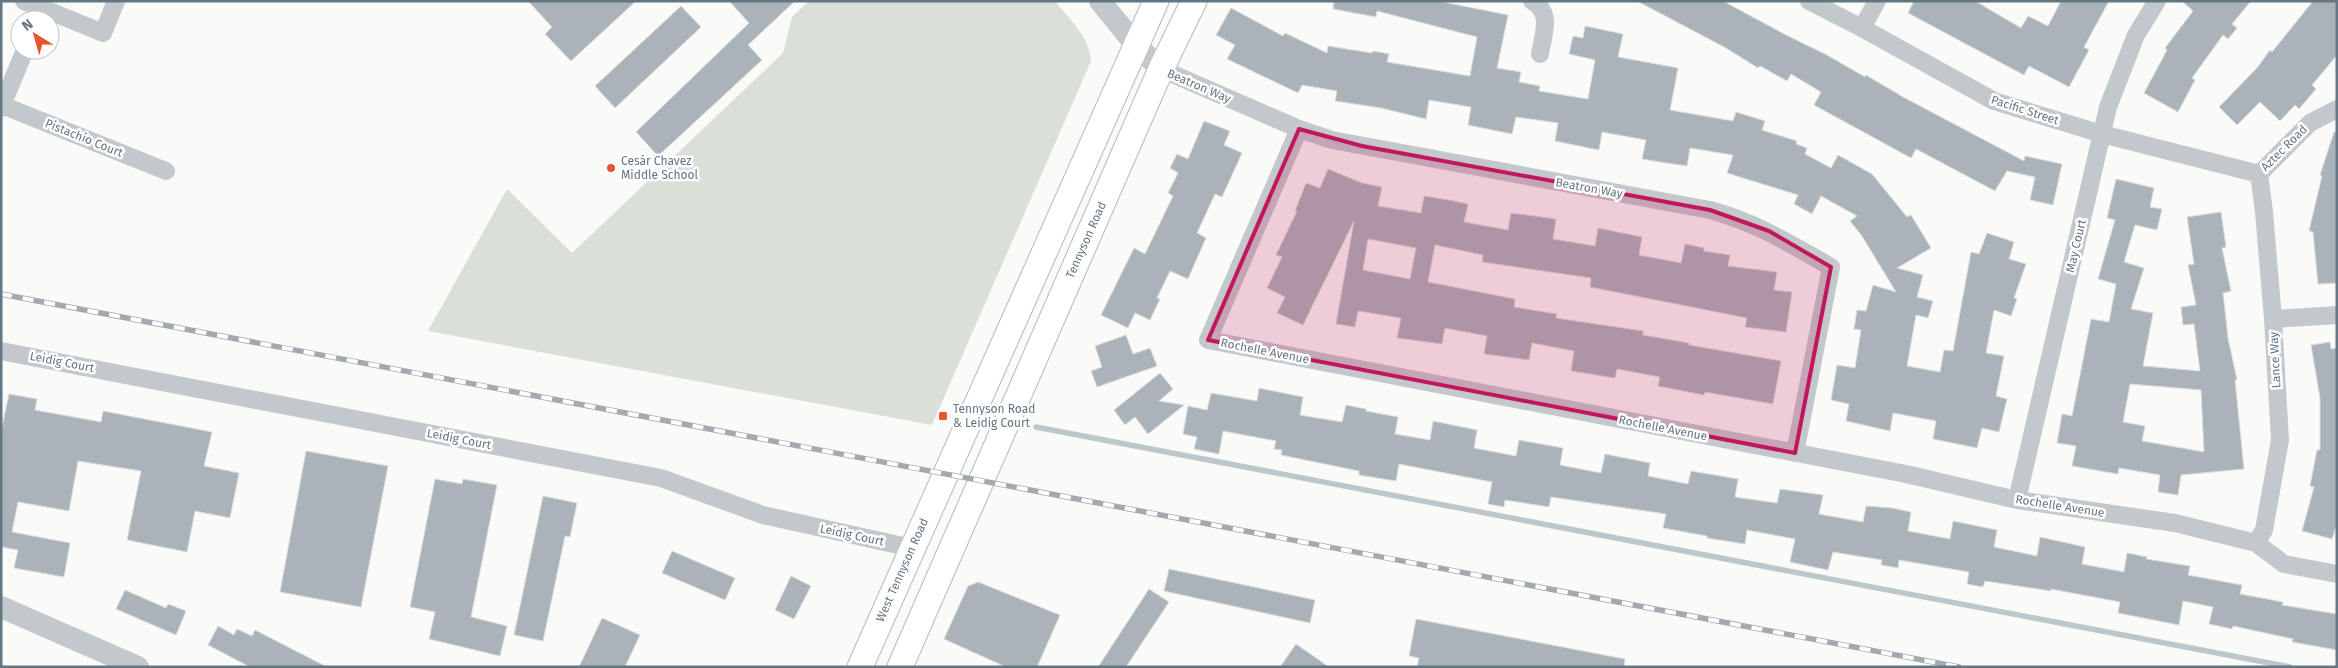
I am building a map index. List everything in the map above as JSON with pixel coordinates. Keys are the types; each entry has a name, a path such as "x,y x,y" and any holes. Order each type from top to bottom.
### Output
{"main road":[{"path":"1135,44 1156,1"},
{"name":"Tennyson Road","path":"900,667 1161,70 1194,1"},
{"name":"West Tennyson Road","path":"860,667 1135,44"}],"street":[{"path":"24,1 34,10"},
{"path":"60,20 103,33 116,1"},
{"path":"1100,1 1135,44 1161,70"},
{"path":"1532,1 1544,10 1546,19 1540,54"},
{"name":"Pacific Street","path":"1809,1 1994,101 2102,134 2259,174"},
{"path":"1862,28 1877,1"},
{"name":"May Court","path":"2017,500 2108,107 2136,35 2157,1"},
{"path":"2,106 21,60"},
{"name":"Beatron Way","path":"1161,70 1299,129 1332,140 1710,210 1741,218 1769,231 1831,267 1795,453"},
{"name":"Pistachio Court","path":"2,106 166,171"},
{"name":"Aztec Road","path":"2259,174 2310,123 2337,109"},
{"name":"Rochelle Avenue","path":"1299,129 1208,340 1906,474 2017,500 2175,523 2256,543 2284,564 2337,574"},
{"name":"Lance Way","path":"2256,543 2264,530 2280,440 2273,319 2259,174"},
{"path":"2273,319 2337,315"},
{"name":"Leidig Court","path":"1,351 661,478 764,516 912,548"},
{"path":"1,607 138,667"}],"highlighted area":[{"path":"1299,129 1362,146 1710,210 1769,231 1831,267 1795,453 1208,340"}],"shaded area":[{"path":"809,1 1055,1 1083,36 1090,52 1091,61 932,425 428,331 507,189 572,253 783,53 792,17"}],"building":[{"path":"528,1 636,1 571,61 545,34 552,27"},
{"path":"729,1 795,1 748,45 762,60 658,156 636,132 749,23"},
{"path":"1334,1 1438,1 1508,15 1497,68 1521,72 1519,82 1540,86 1539,91 1588,99 1595,60 1569,54 1573,36 1583,38 1585,26 1623,34 1618,57 1678,68 1670,110 1733,121 1736,112 1765,121 1762,130 1797,141 1796,144 1807,148 1805,154 1831,168 1838,155 1872,174 1907,217 1911,215 1931,248 1897,268 1923,275 1917,297 1933,301 1928,318 1916,315 1907,366 1940,372 1944,350 1953,351 1971,252 1979,254 1987,233 2014,242 2009,259 2026,264 2014,298 2017,299 2011,316 1994,310 1986,353 2004,356 1996,396 2007,399 1999,432 1982,428 1977,448 1933,439 1936,421 1893,413 1890,431 1846,421 1849,404 1831,400 1837,365 1855,368 1861,330 1854,329 1857,310 1866,311 1873,285 1896,292 1862,236 1850,221 1857,216 1821,196 1812,214 1794,204 1798,195 1727,173 1733,155 1690,148 1687,166 1642,159 1646,140 1602,132 1599,150 1555,141 1558,123 1516,117 1512,134 1468,125 1471,107 1429,100 1426,119 1381,108 1335,101 1337,91 1302,85 1298,93 1227,59 1235,45 1216,35 1231,8 1283,36 1285,33 1327,53 1328,46 1372,53 1373,51 1389,54 1387,62 1470,76 1477,37 1377,11 1376,17 1333,9"},
{"path":"1637,1 1723,1 1865,77 1866,75 1903,97 2024,161 2025,156 2062,164 2053,205 2030,200 2035,177 2007,171 1995,191 1916,149 1911,158 1814,105 1821,92 1791,74 1787,81 1760,66 1758,68 1726,48"},
{"path":"1914,1 1975,1 2021,28 2028,16 2048,26 2061,1 2109,1 2084,47 2089,50 2069,87 2029,66 2024,75 1908,13"},
{"path":"2182,1 2251,1 2232,24 2237,28 2228,39 2223,35 2192,78 2195,80 2178,112 2144,93 2167,50 2165,48 2193,11"},
{"path":"2313,1 2337,1 2337,55 2312,85 2316,89 2299,109 2295,105 2280,121 2260,102 2237,125 2219,107 2257,68 2270,50 2272,52"},
{"path":"681,6 701,27 615,108 595,86"},
{"path":"1204,121 1230,131 1224,145 1242,153 1222,197 1215,194 1197,233 1206,238 1188,279 1170,271 1157,298 1160,299 1150,320 1135,313 1128,328 1101,315 1134,248 1145,254 1173,196 1168,193 1178,173 1170,168 1177,154 1188,159"},
{"path":"2334,132 2337,132 2337,283 2318,284 2313,232 2309,231 2322,176 2320,175"},
{"path":"1328,169 1362,183 1382,187 1378,206 1421,213 1424,196 1449,200 1468,204 1464,222 1508,230 1511,213 1556,219 1553,239 1595,246 1598,228 1642,237 1639,255 1681,263 1685,244 1704,248 1704,251 1730,255 1728,266 1777,272 1774,290 1792,292 1786,332 1745,327 1747,318 1590,287 1591,278 1482,262 1483,255 1435,245 1428,282 1515,299 1514,307 1557,314 1556,318 1643,331 1643,335 1689,343 1689,345 1781,361 1773,404 1705,392 1704,395 1658,386 1660,377 1617,369 1615,378 1571,371 1574,351 1532,343 1529,360 1484,354 1487,336 1445,328 1442,344 1397,338 1401,318 1358,311 1355,327 1336,324 1354,221 1303,325 1277,313 1285,297 1267,288 1282,257 1276,255 1297,211 1295,211 1306,183 1320,188","holes":["1368,239 1416,248 1410,279 1363,270"]},
{"path":"2116,179 2154,188 2150,207 2162,209 2157,230 2135,225 2124,262 2144,268 2131,309 2153,313 2143,366 2200,371 2194,324 2183,325 2181,307 2196,305 2188,265 2194,264 2187,217 2221,212 2226,247 2222,248 2231,291 2223,293 2228,338 2237,380 2235,380 2244,469 2181,475 2178,495 2158,492 2160,475 2119,468 2118,474 2072,466 2076,446 2057,443 2062,414 2072,416 2091,319 2109,322 2116,284 2098,279 2115,220 2107,218","holes":["2130,384 2201,390 2204,452 2142,441 2145,426 2123,422"]},
{"path":"1126,335 1133,354 1150,348 1157,366 1097,387 1091,371 1102,367 1095,346"},
{"path":"2330,342 2331,349 2337,348 2337,524 2332,539 2302,531 2314,487 2310,486 2317,450 2320,450 2320,398 2311,345"},
{"path":"1160,373 1173,389 1159,401 1184,405 1148,434 1135,417 1125,425 1114,410"},
{"path":"1259,388 1303,397 1300,415 1342,422 1346,405 1398,417 1395,434 1430,440 1433,421 1477,430 1474,448 1516,456 1519,440 1563,448 1560,465 1601,473 1605,454 1650,463 1648,476 1688,484 1691,471 1738,479 1735,497 1777,503 1780,489 1823,495 1819,514 1863,522 1866,506 1892,508 1911,512 1908,531 1950,539 1953,521 1997,530 1994,547 2037,556 2040,537 2085,547 2082,564 2124,572 2127,553 2147,557 2146,559 2190,566 2188,575 2242,585 2240,594 2283,602 2282,605 2337,614 2337,650 2292,642 2293,639 2233,626 2232,629 2209,624 2213,607 2183,601 2179,625 2118,613 2120,602 2051,589 2051,591 1985,581 1983,587 1967,584 1969,572 1899,560 1898,568 1881,565 1882,560 1833,552 1828,570 1790,562 1795,539 1747,530 1745,544 1707,538 1707,536 1663,528 1666,514 1551,497 1549,507 1505,500 1504,507 1488,504 1492,482 1399,464 1396,481 1359,475 1359,471 1281,455 1282,450 1274,449 1276,441 1223,431 1219,454 1194,449 1197,437 1183,434 1188,406 1207,410 1211,393 1257,401"},
{"path":"9,394 37,399 35,410 101,422 103,411 212,432 204,466 239,473 230,518 195,511 187,552 127,540 141,471 78,461 69,511 18,502 12,532 70,543 64,577 14,568 18,550 1,547 1,432"},
{"path":"306,451 388,466 361,607 280,592"},
{"path":"435,479 462,484 463,479 497,485 471,617 507,626 500,656 429,639 435,612 410,607"},
{"path":"543,496 577,503 570,537 565,536 543,641 514,635"},
{"path":"672,551 735,578 725,600 662,573"},
{"path":"1169,569 1315,600 1310,623 1164,591"},
{"path":"791,576 811,586 794,619 775,610"},
{"path":"978,582 1060,615 1037,667 1006,667 944,639 968,586"},
{"path":"1149,589 1169,602 1126,667 1098,667"},
{"path":"125,590 166,608 168,604 186,611 176,635 116,609"},
{"path":"602,618 640,635 625,667 579,667"},
{"path":"1416,619 1625,659 1624,667 1417,667 1419,658 1409,656"},
{"path":"218,626 234,635 237,629 252,636 255,630 327,667 250,667 208,645"},
{"path":"1296,644 1329,667 1280,667"}],"waterway":[{"path":"1036,427 2290,667"}],"railway":[{"path":"1,294 1959,667"}],"place":[{"name":"Cesár Chavez Middle School","path":"611,168"},
{"name":"Tennyson Road & Leidig Court","path":"943,416"}]}
